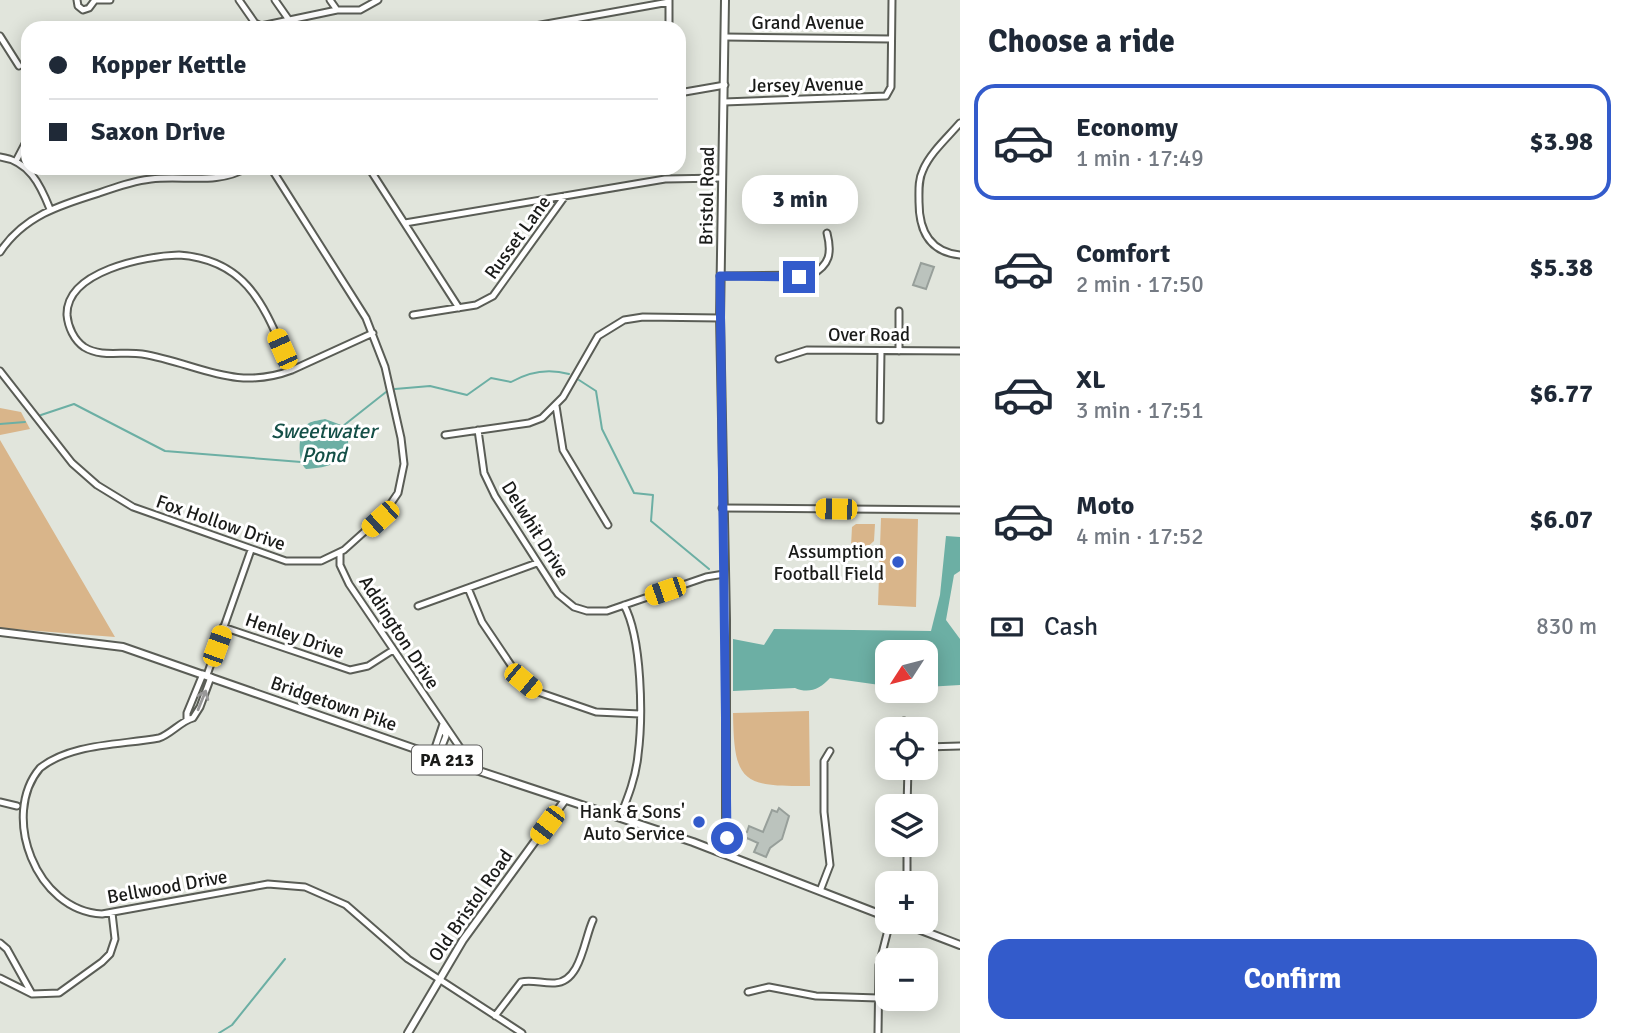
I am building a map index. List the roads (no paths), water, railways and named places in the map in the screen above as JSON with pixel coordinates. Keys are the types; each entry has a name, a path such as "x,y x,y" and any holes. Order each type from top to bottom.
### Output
{"main road":[{"name":"Bristol Road","path":"725,0 720,318 726,854"},
{"name":"Bridgetown Pike","path":"0,632 100,642 123,647 726,854 875,912"},
{"name":"Old Bristol Road","path":"408,1033 438,979 488,904 565,800"},
{"path":"932,934 960,945"}],"street":[{"path":"77,0 78,6 83,10 89,8 95,0 110,0"},
{"path":"239,0 254,21"},
{"path":"275,0 289,20"},
{"path":"330,0 337,10"},
{"path":"283,21 337,10 364,9 378,0"},
{"path":"891,0 891,39"},
{"path":"562,21 669,1 669,21"},
{"path":"0,36 19,66"},
{"name":"Grand Avenue","path":"725,37 891,39"},
{"name":"Jersey Avenue","path":"724,102 883,98 888,95 891,87 891,39"},
{"path":"686,92 725,85"},
{"path":"960,123 927,162 919,188 919,218 926,237 944,252 960,255"},
{"path":"16,161 21,151"},
{"path":"0,157 21,165"},
{"path":"33,175 50,209"},
{"path":"0,252 19,229 50,209 143,180 228,175"},
{"name":"Fox Hollow Drive","path":"0,371 59,449 97,485 146,513 295,563 321,561 340,553 390,507 404,472 404,451 385,367 373,333 362,311 275,175"},
{"path":"374,175 459,308"},
{"path":"405,223 679,178 722,178"},
{"name":"Russet Lane","path":"412,315 482,303 498,291 565,195"},
{"path":"720,276 811,275 830,257 827,233"},
{"path":"292,370 253,290 232,271 211,261 179,255 145,260 89,278 76,289 69,300 68,320 72,332 78,342 95,352 152,356 235,379 268,377 292,370 373,333"},
{"path":"899,312 899,351"},
{"path":"445,435 536,421 556,407 588,349 598,336 612,325 643,317 720,318"},
{"name":"Over Road","path":"779,359 807,350 960,351"},
{"path":"880,420 881,351"},
{"path":"556,407 564,450 608,525"},
{"name":"Delwhit Drive","path":"478,430 480,456 487,481 558,594 574,607 600,612 706,577 724,574"},
{"path":"723,508 960,510"},
{"path":"15,814 32,776 54,758 78,751 159,738 173,732 187,719 192,718 198,710 207,675 251,550"},
{"name":"Addington Drive","path":"340,553 340,565 349,584 470,768"},
{"path":"418,606 537,563"},
{"path":"468,588 482,622 517,674 535,691 596,712 640,714"},
{"path":"620,817 629,794 638,755 640,714 637,639 624,605"},
{"name":"Henley Drive","path":"223,628 350,670 368,666 393,650"},
{"path":"435,755 446,736 443,724"},
{"path":"938,747 960,746"},
{"path":"820,891 830,864 824,811 824,761 830,751"},
{"path":"0,802 17,806"},
{"name":"Bellwood Drive","path":"18,839 28,862 60,899 86,912 112,913 268,884 300,886 346,905 400,954 522,1033"},
{"path":"0,978 32,994 59,993 110,954 115,939 112,913"},
{"path":"495,1016 521,982 552,984 567,979 575,970 593,920"},
{"path":"0,943 7,950 32,994"},
{"path":"748,992 769,987 816,996 875,998"},
{"path":"878,1011 878,1033"}],"water":[{"name":"Sweetwater Pond","path":"325,419 344,426 348,437 346,453 334,463 306,469 300,453 302,432 309,423"},
{"path":"946,536 960,537 960,571 954,575 946,620 960,639 960,685 938,686 938,640 875,640 875,684 830,678 818,688 810,690 795,688 733,691 733,639 764,645 774,629 931,631 940,595"}],"waterway":[{"path":"395,389 430,386 467,395 491,378 511,382 539,372 569,374"},
{"path":"579,380 596,391 602,429 634,493 653,495 651,521 709,569"},
{"path":"343,426 386,392"},
{"path":"41,415 74,404 165,451 301,462"},
{"path":"0,424 25,422"},
{"path":"219,1033 232,1025 285,959"}],"place":[{"name":"Assumption Football Field","path":"898,562"},
{"name":"Hank & Sons' Auto Service","path":"699,822"}]}
